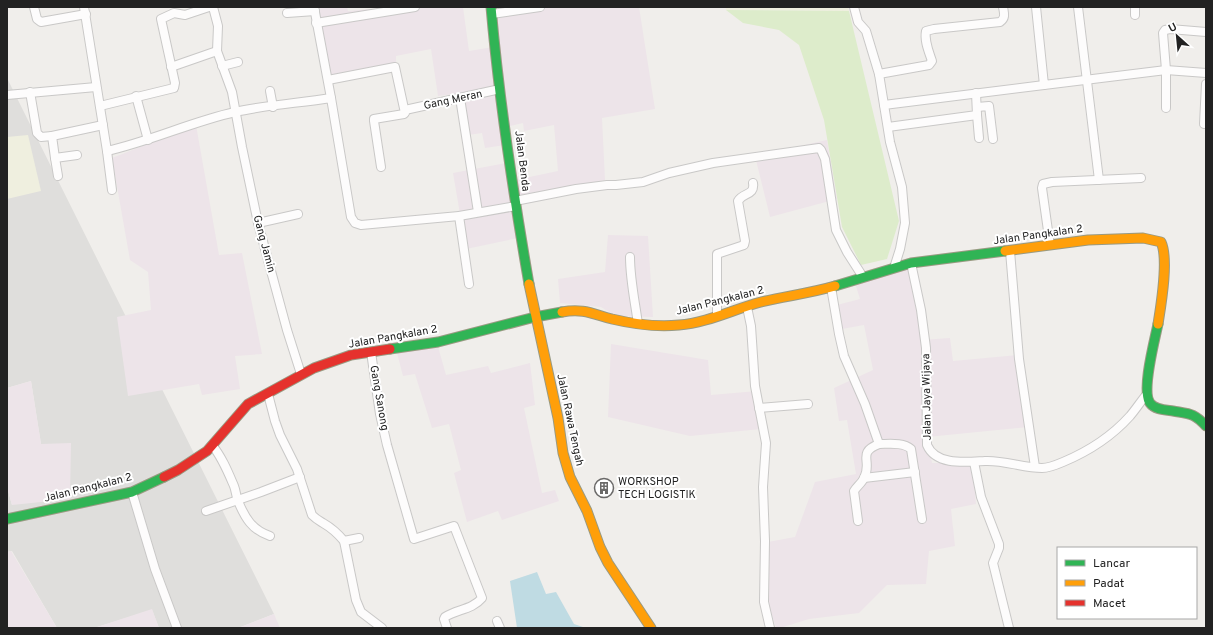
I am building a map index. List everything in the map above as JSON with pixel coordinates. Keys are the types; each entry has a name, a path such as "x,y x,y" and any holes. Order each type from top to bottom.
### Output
{"street":[{"path":"34,7 37,19 41,22 85,11 112,190"},
{"path":"100,106 136,96 174,88 175,83 161,19 174,14 186,14 209,7"},
{"name":"Gang Jamin","path":"213,7 217,21 217,51 232,92 258,223 287,330 301,374"},
{"path":"316,23 391,9 415,7"},
{"path":"491,10 540,7"},
{"path":"854,7 858,22 866,31 879,74 892,152 902,187 904,231 894,268"},
{"path":"879,74 929,65 932,61 927,48 926,31 1000,22 1004,17 1003,7"},
{"path":"1036,7 1044,84"},
{"path":"1078,7 1088,79 1099,180"},
{"path":"287,13 314,9 328,80 351,218 355,223 361,225 459,216 576,189 643,182 669,173 713,163 819,148 824,159 836,230 847,252 863,277"},
{"name":"Jalan Benda","path":"491,10 495,53 516,203 535,317"},
{"path":"1166,108 1166,70 1163,33 1165,30 1170,29 1206,32"},
{"path":"171,67 217,51"},
{"path":"222,66 238,62"},
{"path":"328,80 394,66 405,110"},
{"path":"884,106 1044,84 1166,70 1206,73"},
{"path":"1204,124 1206,84"},
{"path":"7,95 96,86"},
{"name":"Gang Meran","path":"381,167 374,119 404,114 405,110 500,89"},
{"path":"270,91 273,107"},
{"path":"30,92 37,133 41,137 52,136 103,124"},
{"path":"976,93 979,138"},
{"path":"136,96 148,140"},
{"path":"107,151 148,140 235,112 331,98"},
{"path":"460,98 478,212"},
{"path":"888,127 977,111 989,106 993,139"},
{"path":"52,136 58,176"},
{"path":"55,158 77,155"},
{"path":"1050,245 1042,188 1043,184 1052,182 1141,178"},
{"path":"717,316 717,254 744,245 745,241 738,200 742,196 752,192 754,188 753,183"},
{"path":"258,223 298,214"},
{"path":"459,216 469,284"},
{"name":"Jalan Pangkalan 2","path":"7,520 132,492 178,470 200,456 212,445 248,404 301,374 344,357 410,347 473,334 535,317 574,310 590,312 612,319 638,324 679,325 717,316 790,295 831,287 911,263 1088,240 1133,238 1162,242 1164,248 1164,282 1161,307 1148,372 1147,394"},
{"path":"1010,251 1020,359 1035,467"},
{"path":"630,257 638,324"},
{"name":"Jalan Jaya Wijaya","path":"911,263 921,310 926,348 927,446 932,454 945,460 1002,462 1042,468 1054,466 1080,455 1094,446 1129,417 1147,394"},
{"path":"831,287 844,356 865,404 879,444"},
{"path":"747,307 751,326 755,386 766,443 763,487 765,541 764,602 770,628"},
{"name":"Jalan Rawa Tengah","path":"535,317 542,341 558,418 563,453 570,477 587,511 600,547 608,563 651,628"},
{"name":"Gang Sanong","path":"371,352 380,414 387,445 414,539 454,526 482,598 477,604 445,617 444,619 447,628"},
{"path":"268,394 275,421 300,477 312,515 316,520 324,523 344,541 358,606 367,618 382,628"},
{"path":"1147,394 1150,403 1156,408 1193,415 1198,417 1206,426"},
{"path":"759,408 808,404"},
{"path":"858,521 854,491 864,478 867,466 867,452 869,448 879,444 902,445 908,446 911,449 922,519"},
{"path":"212,445 218,453 229,475 238,500 252,526 260,533 270,536"},
{"path":"974,462 980,492 1000,544 993,563 1009,628"},
{"path":"864,478 915,472"},
{"path":"206,511 300,477"},
{"path":"132,492 155,569 177,628"},
{"path":"344,541 359,538"}],"shaded area":[{"path":"314,7 347,7 348,11 395,7 463,7 469,51 499,46 496,10 520,7 639,7 655,109 602,118 605,180 514,203 518,238 466,249 453,173 512,162 515,180 558,171 554,125 524,131 523,123 502,128 505,145 485,148 482,133 468,135 462,93 438,96 431,49 396,56 396,65 325,77"},
{"path":"7,78 274,614 238,628 159,628 152,610 94,628 57,628 12,551 7,552 7,487 12,505 41,444 31,381 7,388"},
{"path":"196,125 219,255 242,253 262,354 235,356 240,389 202,395 199,384 128,396 117,317 151,310 148,272 130,260 112,158"},
{"path":"827,140 837,199 770,217 755,156"},
{"path":"608,235 648,236 653,317 616,316 601,307 560,303 558,279 605,272"},
{"path":"908,267 922,340 950,338 953,361 1019,355 1028,427 927,437 932,463 972,463 976,504 951,509 955,546 929,551 926,584 887,585 859,613 809,619 776,628 765,593 768,542 795,537 815,482 856,474 847,420 839,421 834,388 873,370 864,325 842,329 837,305 860,299 855,283"},
{"path":"437,343 446,375 488,366 491,373 530,363 535,405 524,408 542,493 555,490 559,501 502,520 498,511 467,522 454,473 461,470 449,424 432,428 415,374 403,376 396,349"},
{"path":"611,344 708,360 711,395 757,391 761,429 690,436 608,417"},
{"path":"31,381 41,444 71,443 70,499 12,505 7,487 7,388"},
{"path":"11,551 57,628 7,628 7,552"},
{"path":"152,609 159,628 94,628"},
{"path":"274,614 280,628 238,628"}],"green space":[{"path":"726,7 848,7 849,11 726,10"},
{"path":"726,10 849,11 899,221 887,259 861,265 842,227 824,120 799,45 779,30 743,23"},
{"path":"28,135 41,191 7,199 7,137"}],"water":[{"path":"537,572 546,594 556,592 574,624 586,628 517,628 510,581"}],"traffic: fast":[{"path":"491,7 507,146 529,284"},
{"path":"835,286 911,263 1005,251"},
{"path":"390,349 438,342 535,317 562,312"},
{"path":"1158,324 1148,377 1147,388 1150,403 1161,409 1191,415 1206,426"},
{"path":"7,519 132,492 164,477"}],"traffic: slow":[{"path":"1005,251 1088,240 1143,238 1161,242 1164,270 1158,324"},
{"path":"529,284 558,418 563,453 570,477 587,511 600,547 608,563 651,628"},
{"path":"562,312 582,311 620,321 646,325 679,325 700,322 761,302 835,286"}],"traffic: jam":[{"path":"164,477 178,470 207,451 248,404 314,368 351,355 390,349"}],"place":[{"name":"WORKSHOP TECH LOGISTIK","path":"604,488"}]}
